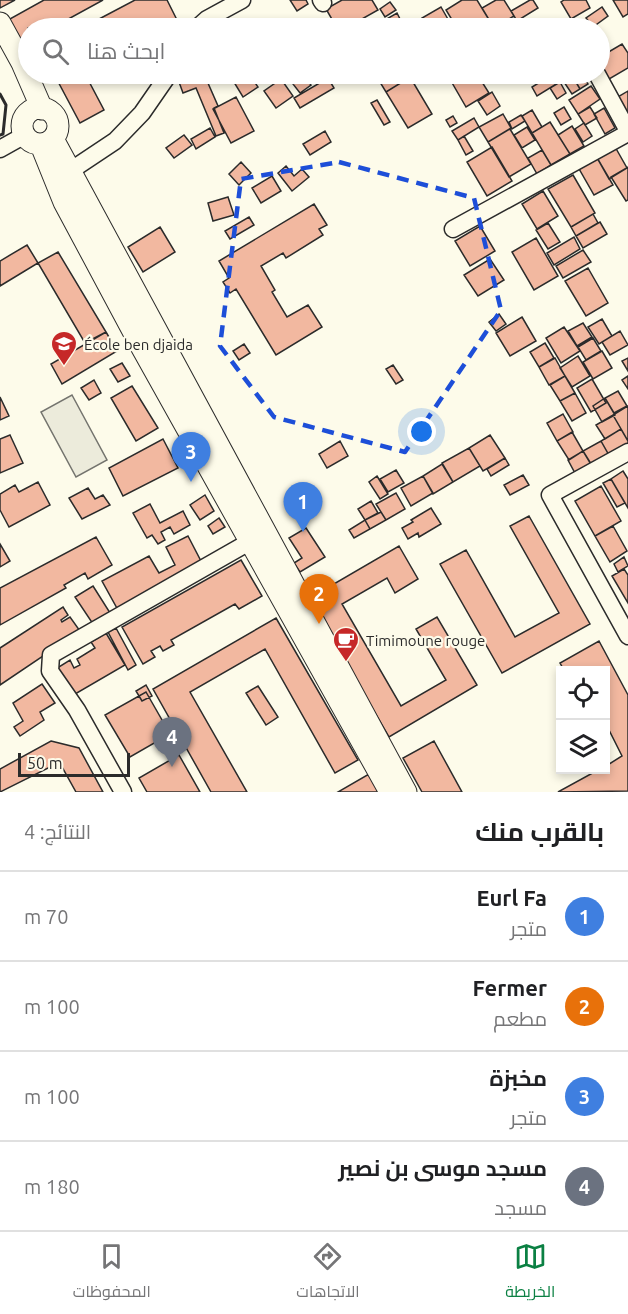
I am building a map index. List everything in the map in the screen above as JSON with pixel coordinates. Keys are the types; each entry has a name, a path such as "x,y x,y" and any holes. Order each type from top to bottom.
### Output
{"main road":[{"path":"0,23 18,56"},
{"path":"0,47 18,79"},
{"path":"21,84 36,110"},
{"path":"28,84 36,110"},
{"path":"40,140 58,129 56,118 52,113 36,110 26,115 22,125 70,171 406,792"},
{"path":"40,140 64,202 141,346 390,792"}],"street":[{"path":"209,18 242,0"},
{"path":"70,171 115,141 142,113 162,84"},
{"path":"453,229 628,132 602,84"},
{"path":"0,148 40,140"},
{"path":"628,452 550,495 628,636"},
{"path":"123,792 77,710 50,671 51,655 251,541"}],"highlighted area":[{"path":"339,162 474,198 501,310 405,452 274,417 220,346 241,179"}],"shaded area":[{"path":"72,395 107,460 76,477 41,412"}],"building":[{"path":"0,0 15,0 0,8"},
{"path":"44,0 103,0 70,18 18,18 18,39 8,20"},
{"path":"135,0 167,0 176,18 101,18"},
{"path":"290,0 306,0 308,4 297,11"},
{"path":"342,0 372,0 378,10 364,18 331,18 326,9"},
{"path":"462,0 477,0 488,18 451,18 446,10"},
{"path":"496,0 504,0 514,16 488,18 482,8"},
{"path":"530,0 533,0 538,8 522,18 515,18 511,11"},
{"path":"586,0 590,8 570,18 561,2"},
{"path":"613,0 628,0 628,14 623,17"},
{"path":"390,2 396,10 385,17 380,9"},
{"path":"441,7 447,18 422,18"},
{"path":"602,7 608,16 605,18 586,18"},
{"path":"397,13 400,18 388,18"},
{"path":"622,44 628,53 628,68 610,78 610,51"},
{"path":"59,84 90,84 104,110 80,123"},
{"path":"180,84 208,84 218,106 214,108 224,133 216,136 196,88 183,93"},
{"path":"235,84 256,84 258,87 243,97"},
{"path":"274,84 285,84 293,96 276,108 264,91"},
{"path":"293,84 310,84 311,85 300,93"},
{"path":"318,84 332,84 334,88 300,108 294,98"},
{"path":"381,84 399,84 386,92"},
{"path":"399,84 414,84 432,114 408,128 386,92"},
{"path":"453,84 483,84 489,93 466,107"},
{"path":"537,84 556,84 537,96 532,87"},
{"path":"561,84 566,93 557,99 550,88"},
{"path":"565,84 577,84 580,89 572,94"},
{"path":"577,84 588,84 580,89"},
{"path":"591,86 600,99 578,114 569,100"},
{"path":"628,91 628,118 616,98"},
{"path":"492,92 500,106 487,115 478,101"},
{"path":"236,97 254,131 231,143 213,109"},
{"path":"377,100 390,122 384,125 371,103"},
{"path":"564,107 571,119 561,125 554,113"},
{"path":"590,107 597,118 585,125 578,114"},
{"path":"604,108 615,128 605,134 594,114"},
{"path":"532,110 542,127 532,133 522,116"},
{"path":"503,114 511,128 488,142 479,127"},
{"path":"521,115 525,121 512,129 509,122"},
{"path":"453,116 457,123 450,127 446,120"},
{"path":"474,118 479,127 458,140 452,131"},
{"path":"550,122 570,154 551,165 532,133"},
{"path":"584,123 592,136 583,142 575,129"},
{"path":"572,126 584,146 570,154 558,135"},
{"path":"527,127 535,140 522,148 514,135"},
{"path":"210,128 215,137 196,149 191,139"},
{"path":"510,129 531,164 509,177 488,142"},
{"path":"325,131 331,142 310,155 303,144"},
{"path":"184,135 192,145 174,158 166,148"},
{"path":"464,136 473,151 466,155 458,140"},
{"path":"614,145 627,168 609,179 596,156"},
{"path":"492,147 512,181 487,196 467,162"},
{"path":"542,150 551,165 537,174 528,158"},
{"path":"596,156 613,185 594,195 578,167"},
{"path":"241,162 251,173 239,185 229,174"},
{"path":"286,166 294,176 302,169 309,177 292,191 278,173"},
{"path":"628,167 628,200 626,201 611,177"},
{"path":"573,175 595,213 571,227 548,189"},
{"path":"272,176 281,191 261,203 252,188"},
{"path":"543,191 558,216 537,229 522,204"},
{"path":"228,197 234,215 213,221 208,203"},
{"path":"314,204 327,225 319,229 323,235 286,258 283,253 261,266 275,290 272,292 287,317 308,305 322,327 276,355 236,289 230,293 223,282 229,278 219,261"},
{"path":"593,214 598,223 576,236 571,227"},
{"path":"249,217 254,225 230,239 225,231"},
{"path":"600,222 607,234 583,248 576,236"},
{"path":"548,223 560,242 548,249 536,230"},
{"path":"480,226 495,251 470,266 455,241"},
{"path":"160,227 175,252 143,272 128,247"},
{"path":"574,237 580,249 554,265 547,253"},
{"path":"536,238 558,276 534,290 512,252"},
{"path":"27,245 38,263 0,286 0,261"},
{"path":"583,250 591,262 563,278 556,266"},
{"path":"58,252 106,332 85,343 38,263"},
{"path":"490,259 504,280 478,296 464,275"},
{"path":"588,268 608,303 586,316 565,281"},
{"path":"499,314 506,324 496,331 489,322"},
{"path":"522,317 536,341 510,356 496,333"},
{"path":"602,319 612,336 599,344 588,327"},
{"path":"583,323 592,337 577,346 568,331"},
{"path":"564,327 580,351 561,363 546,338"},
{"path":"620,331 628,345 610,355 602,342"},
{"path":"106,332 117,351 62,384 51,364"},
{"path":"593,338 601,351 586,360 578,347"},
{"path":"545,343 554,358 539,367 530,352"},
{"path":"244,344 250,353 239,360 233,351"},
{"path":"602,351 612,368 593,379 583,362"},
{"path":"578,356 590,376 572,387 560,368"},
{"path":"555,358 565,376 549,385 539,367"},
{"path":"628,358 628,371 622,361"},
{"path":"122,363 130,376 118,382 110,369"},
{"path":"393,365 403,380 396,384 386,369"},
{"path":"565,376 575,393 560,401 550,385"},
{"path":"628,376 628,389 622,380"},
{"path":"592,379 606,403 591,412 577,388"},
{"path":"94,380 101,393 89,400 81,388"},
{"path":"132,386 158,428 136,441 111,398"},
{"path":"618,391 627,406 614,413 605,398"},
{"path":"575,393 586,413 572,421 560,401"},
{"path":"0,397 9,416 0,420"},
{"path":"605,398 615,415 602,422 593,406"},
{"path":"628,406 628,441 613,415"},
{"path":"563,414 573,432 557,441 547,423"},
{"path":"613,415 621,429 605,439 596,425"},
{"path":"621,429 628,441 628,446 610,457 601,441"},
{"path":"572,432 583,451 569,460 557,441"},
{"path":"10,435 23,463 0,473 0,439"},
{"path":"490,435 505,458 483,471 469,448"},
{"path":"163,439 178,468 123,496 109,468"},
{"path":"340,441 348,456 327,468 319,454"},
{"path":"601,441 610,457 593,467 583,451"},
{"path":"469,448 480,466 453,482 442,463"},
{"path":"583,451 592,466 576,475 568,460"},
{"path":"505,458 509,465 491,476 487,469"},
{"path":"442,464 453,482 433,494 423,476"},
{"path":"396,470 404,483 388,492 380,479"},
{"path":"623,471 628,479 628,508 611,479"},
{"path":"523,475 529,485 510,495 504,485"},
{"path":"377,476 388,494 380,499 369,482"},
{"path":"423,476 433,493 411,506 401,488"},
{"path":"611,479 625,503 617,507 603,483"},
{"path":"38,482 50,505 9,527 0,510 0,494 15,485 19,492"},
{"path":"601,486 621,521 595,536 575,501"},
{"path":"88,488 95,499 103,495 110,505 82,519 69,498"},
{"path":"396,493 405,509 386,520 376,504"},
{"path":"205,495 214,511 200,520 190,505"},
{"path":"371,501 378,513 365,520 358,509"},
{"path":"150,504 160,523 183,511 190,525 174,534 170,527 161,532 165,540 158,544 152,535 147,538 133,513"},
{"path":"431,508 441,524 419,537 418,533 408,539 402,528"},
{"path":"381,512 386,520 370,529 365,520"},
{"path":"529,516 590,624 502,673 440,564 466,550 515,637 559,613 510,526"},
{"path":"219,518 225,527 213,534 208,526"},
{"path":"365,520 370,529 354,538 349,530"},
{"path":"613,526 627,551 610,562 595,536"},
{"path":"306,528 325,557 300,572 294,563 302,558 289,538"},
{"path":"188,536 203,565 118,610 102,581 149,556 159,573 175,565 166,547"},
{"path":"96,537 112,565 88,579 85,573 64,585 66,588 0,625 0,588"},
{"path":"0,544 10,561 0,567"},
{"path":"399,546 418,579 395,593 387,578 342,604 401,706 446,680 416,629 437,617 477,685 389,737 308,599"},
{"path":"624,557 628,566 618,572 614,564"},
{"path":"241,560 262,596 239,609 235,604 171,640 174,645 163,651 160,646 151,651 155,657 143,664 122,627"},
{"path":"624,569 628,575 628,603 612,576"},
{"path":"93,586 112,616 95,627 75,597"},
{"path":"63,607 68,615 61,620 62,622 70,617 80,631 0,685 0,648"},
{"path":"276,618 358,760 335,773 265,649 190,692 247,792 211,792 153,689"},
{"path":"116,628 136,665 128,670 108,632"},
{"path":"106,633 125,665 70,697 54,670 70,660 74,668 80,665 77,659 95,648 91,642"},
{"path":"599,641 628,695 628,791 558,792 591,774 610,774 610,764 622,756 610,732 610,666 562,666 560,663"},
{"path":"42,684 55,703 40,712 44,720 20,736 14,727 23,721 13,703"},
{"path":"146,685 152,696 142,701 136,691"},
{"path":"258,686 278,717 266,725 246,693"},
{"path":"146,692 170,734 130,757 105,715"},
{"path":"169,726 176,737 165,743 159,732"},
{"path":"51,741 79,748 103,792 76,792 62,767 54,765 0,792 0,769"},
{"path":"434,741 462,792 422,792 403,758"},
{"path":"179,755 200,792 147,792 139,778"},
{"path":"369,774 379,792 338,792"}],"wall":[{"path":"0,94 6,105 3,134 0,135"}],"place":[{"name":"École ben djaida","path":"64,367"},
{"name":"مخبزة","path":"191,482"},
{"name":"Eurl Fa","path":"303,532"},
{"name":"Fermer","path":"319,624"},
{"name":"Timimoune rouge","path":"346,663"},
{"name":"مسجد موسى بن نصير","path":"172,767"}]}
